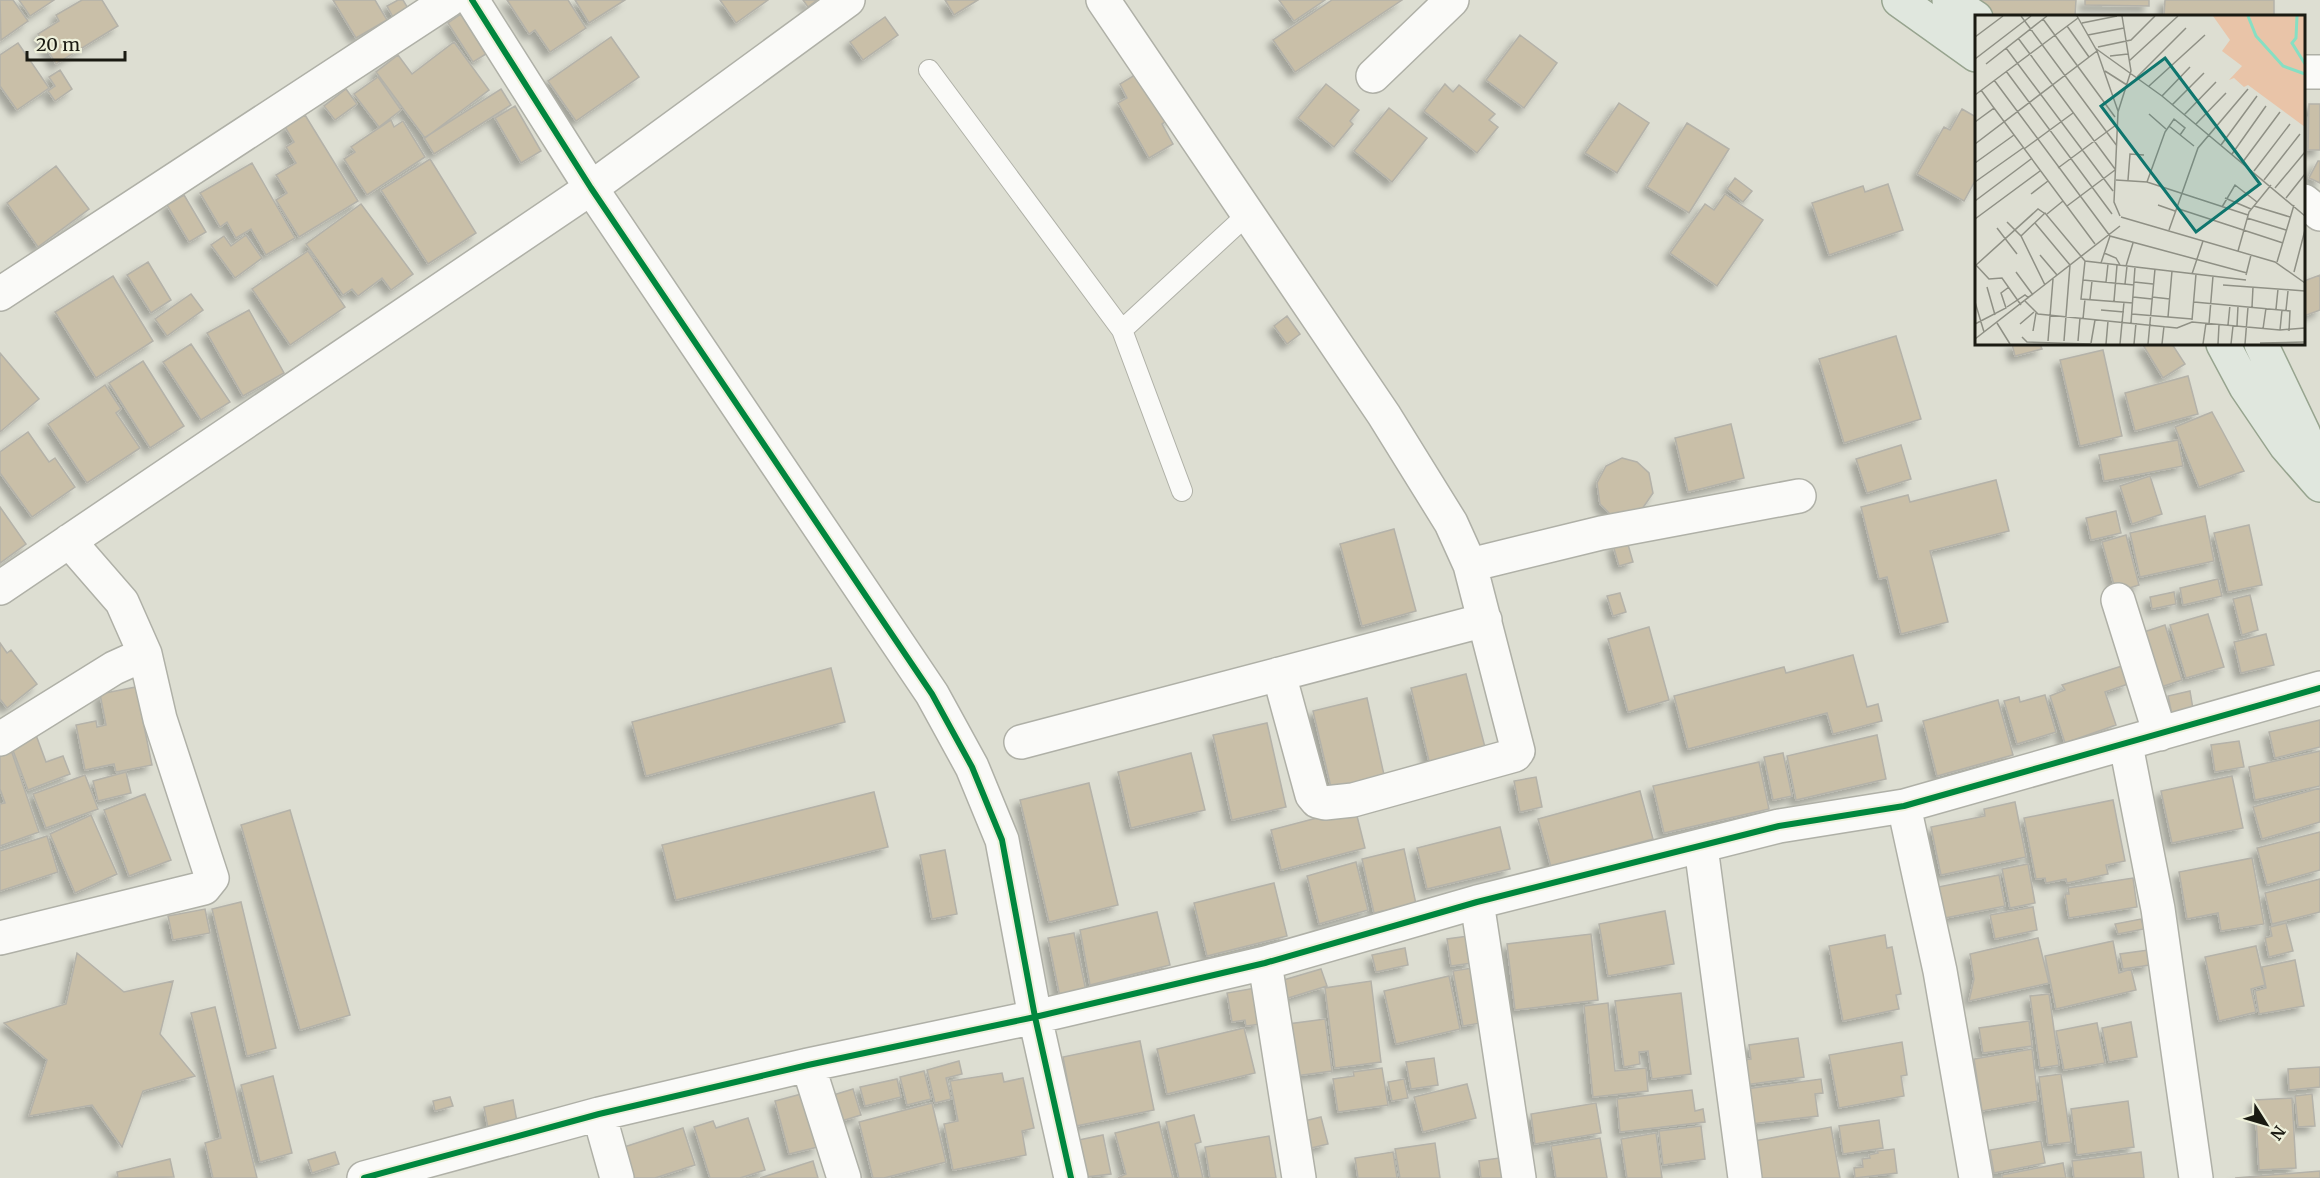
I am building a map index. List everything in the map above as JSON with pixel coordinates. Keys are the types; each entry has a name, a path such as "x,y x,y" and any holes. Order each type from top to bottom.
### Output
{"main road":[{"path":"1899,0 1975,54"},
{"path":"2224,345 2246,387 2286,446 2320,484"},
{"path":"2261,345 2320,475"}],"street":[{"path":"0,294 449,0"},
{"path":"472,0 591,188 932,694 972,767 1002,840 1035,1017 1071,1178"},
{"path":"0,588 591,188 848,0"},
{"path":"1103,0 1390,425 1451,524 1470,565 1518,745 1515,755 1353,800 1325,803 1317,801 1312,795 1279,674"},
{"path":"1373,76 1452,0"},
{"path":"2305,202 2320,216"},
{"path":"2305,212 2320,216"},
{"path":"1470,565 1601,533 1799,496"},
{"path":"0,938 204,888 212,878 159,719 145,654 122,602 69,541"},
{"path":"2118,600 2160,734"},
{"path":"1021,742 1485,620"},
{"path":"0,739 114,668 145,654"},
{"path":"363,1178 409,1172 599,1114 808,1065 1035,1017 1265,963 1477,902 1779,826 1904,806 2126,745 2320,688"},
{"path":"2126,745 2158,909 2196,1178"},
{"path":"1904,806 1940,971 1976,1178"},
{"path":"1701,846 1745,1178"},
{"path":"1477,902 1519,1178"},
{"path":"1265,963 1299,1178"},
{"path":"808,1065 844,1178"},
{"path":"599,1114 617,1178"}],"lane":[{"path":"929,70 1122,330 1182,491"},
{"path":"1122,330 1249,213"}],"building":[{"path":"0,0 13,0 28,21 1,40"},
{"path":"19,0 54,0 30,16"},
{"path":"82,0 102,0 118,26 56,64 38,34 59,21 56,15"},
{"path":"333,0 375,0 387,20 356,38"},
{"path":"403,0 409,10 394,19 387,6"},
{"path":"507,0 568,0 586,28 550,52 535,30 529,34"},
{"path":"575,0 625,0 589,23"},
{"path":"720,0 768,0 736,23"},
{"path":"803,0 817,0 808,7"},
{"path":"945,0 978,0 954,15"},
{"path":"1279,0 1325,0 1294,21"},
{"path":"1332,0 1402,0 1295,72 1273,40"},
{"path":"1973,0 2076,0 2075,15 1988,15"},
{"path":"2085,0 2149,0 2149,6 2085,5"},
{"path":"2165,0 2274,0 2274,15 2164,15"},
{"path":"461,14 486,54 473,62 448,23"},
{"path":"885,17 898,35 863,60 850,42"},
{"path":"1520,35 1557,63 1524,108 1486,80"},
{"path":"611,37 639,77 576,121 548,81"},
{"path":"454,42 489,90 425,138 376,72 398,55 412,74"},
{"path":"18,43 49,88 17,110 0,86 0,55"},
{"path":"60,70 72,89 55,101 48,91 55,86 49,77"},
{"path":"1143,70 1170,118 1162,124 1173,144 1149,158 1118,103 1127,98 1120,84"},
{"path":"378,77 401,110 379,127 354,94"},
{"path":"1326,84 1359,110 1350,121 1353,124 1334,147 1298,118"},
{"path":"1445,84 1453,92 1459,85 1495,114 1489,120 1498,127 1477,153 1424,111"},
{"path":"346,89 357,104 335,120 324,106"},
{"path":"501,89 511,105 434,154 424,138"},
{"path":"1619,103 1649,123 1617,173 1585,153"},
{"path":"2309,104 2320,104 2320,150 2308,150"},
{"path":"515,106 541,151 521,163 495,118"},
{"path":"1389,108 1427,138 1392,182 1354,151"},
{"path":"1962,109 1975,116 1975,181 1964,201 1917,174 1944,127 1950,130"},
{"path":"305,115 358,201 299,237 276,200 287,193 276,175 296,163 286,147 294,142 285,127"},
{"path":"391,120 394,127 403,121 425,157 367,195 344,159 355,152 351,147"},
{"path":"1687,123 1729,149 1689,213 1647,187"},
{"path":"430,159 476,233 428,264 381,190"},
{"path":"2320,161 2320,183 2309,178"},
{"path":"252,163 295,238 266,255 251,229 236,238 227,222 220,227 200,193"},
{"path":"56,166 89,209 38,247 7,203"},
{"path":"1735,178 1752,191 1743,202 1727,189"},
{"path":"1888,184 1903,230 1829,255 1812,203 1863,186 1865,192"},
{"path":"1725,194 1763,220 1717,286 1670,253 1705,204 1714,210"},
{"path":"184,195 206,232 189,242 167,205"},
{"path":"361,204 413,274 391,290 382,278 358,296 352,289 343,295 306,244"},
{"path":"246,235 262,258 235,278 211,245 224,236 231,246"},
{"path":"308,251 345,307 290,345 252,289"},
{"path":"148,262 171,300 151,313 127,275"},
{"path":"2320,275 2320,310 2305,316 2305,281"},
{"path":"113,276 153,341 96,378 55,312"},
{"path":"191,294 203,310 167,336 155,319"},
{"path":"249,310 284,373 243,396 207,333"},
{"path":"1287,316 1300,334 1287,344 1274,326"},
{"path":"1896,336 1921,419 1844,443 1819,359"},
{"path":"191,344 230,402 201,420 163,362"},
{"path":"2012,345 2040,345 2042,349 2015,356"},
{"path":"2143,345 2173,345 2185,364 2163,378"},
{"path":"2103,350 2122,436 2080,446 2060,360"},
{"path":"0,353 39,399 0,432"},
{"path":"143,361 184,426 150,448 109,383"},
{"path":"2188,376 2198,414 2135,431 2125,393"},
{"path":"105,385 121,409 116,413 140,448 87,483 48,424"},
{"path":"2212,412 2244,471 2199,487 2175,427"},
{"path":"1731,424 1744,478 1688,492 1675,438"},
{"path":"28,432 49,462 55,458 75,487 32,517 0,473 0,452"},
{"path":"2178,440 2183,466 2104,481 2099,455"},
{"path":"1901,445 1911,479 1867,493 1856,459"},
{"path":"1622,458 1637,462 1649,473 1653,493 1642,509 1611,515 1600,504 1597,483 1606,466"},
{"path":"2150,476 2162,514 2132,524 2120,486"},
{"path":"1996,480 2009,531 1930,551 1948,622 1901,634 1887,577 1879,579 1861,507 1908,495 1910,502"},
{"path":"0,507 26,544 0,563"},
{"path":"2116,511 2121,533 2091,540 2086,518"},
{"path":"2205,516 2214,561 2140,577 2130,533"},
{"path":"2249,525 2262,585 2228,592 2214,533"},
{"path":"1394,529 1416,611 1362,626 1340,544"},
{"path":"2126,535 2139,585 2116,592 2102,542"},
{"path":"1627,541 1633,562 1619,566 1613,545"},
{"path":"2218,579 2222,596 2183,605 2180,588"},
{"path":"2174,592 2176,604 2152,609 2150,597"},
{"path":"1620,593 1626,612 1613,616 1607,596"},
{"path":"2250,595 2258,630 2242,635 2233,599"},
{"path":"2208,614 2224,667 2186,678 2170,625"},
{"path":"2165,625 2182,680 2158,688 2141,633"},
{"path":"1649,627 1669,700 1628,712 1608,639"},
{"path":"2266,634 2274,665 2241,673 2234,642"},
{"path":"0,643 7,653 11,650 37,684 7,708 0,699"},
{"path":"1853,655 1867,707 1878,704 1882,721 1833,734 1827,713 1688,749 1674,696 1784,667 1786,673"},
{"path":"2122,666 2128,684 2105,692 2116,725 2065,743 2050,696 2065,690 2062,685"},
{"path":"831,668 845,722 646,776 632,722"},
{"path":"1466,674 1487,755 1431,769 1411,688"},
{"path":"136,687 152,765 116,772 114,764 85,770 76,725 96,721 97,727 106,725 100,694"},
{"path":"2190,691 2194,715 2173,719 2168,696"},
{"path":"2045,695 2056,732 2017,744 2004,701 2019,697 2020,702"},
{"path":"1367,698 1386,784 1333,796 1313,711"},
{"path":"1998,700 2013,755 1937,776 1923,721"},
{"path":"2320,720 2320,747 2275,758 2269,732"},
{"path":"1267,723 1286,807 1232,820 1213,735"},
{"path":"36,735 46,762 63,756 70,774 28,790 11,745"},
{"path":"1877,735 1886,779 1796,800 1787,756"},
{"path":"2239,741 2244,767 2215,772 2211,745"},
{"path":"10,747 39,832 0,846 0,804 5,803 0,789 0,751"},
{"path":"2320,751 2320,786 2255,800 2249,767"},
{"path":"1191,753 1205,810 1131,828 1118,772"},
{"path":"1783,753 1792,796 1773,800 1764,757"},
{"path":"1759,762 1769,809 1664,833 1653,786"},
{"path":"126,772 131,793 98,801 93,781"},
{"path":"85,775 98,809 46,828 33,794"},
{"path":"2232,776 2243,828 2172,843 2161,791"},
{"path":"1536,777 1542,807 1520,812 1514,781"},
{"path":"1089,783 1118,905 1049,922 1020,800"},
{"path":"2320,788 2320,822 2262,839 2253,807"},
{"path":"1640,791 1653,839 1551,867 1538,819"},
{"path":"874,792 888,847 676,900 662,845"},
{"path":"145,794 171,860 129,876 104,810"},
{"path":"2113,800 2125,861 2106,865 2108,874 2067,883 2066,879 2046,883 2045,878 2036,879 2024,818"},
{"path":"2015,802 2026,857 1941,875 1931,827 1985,816 1984,809"},
{"path":"1355,808 1365,848 1281,870 1271,830"},
{"path":"290,810 350,1015 300,1030 241,825"},
{"path":"91,815 117,874 75,893 50,834"},
{"path":"1500,827 1510,869 1427,889 1417,848"},
{"path":"2320,832 2320,870 2267,885 2257,848"},
{"path":"47,836 58,872 0,891 0,851"},
{"path":"1404,849 1416,904 1374,913 1362,859"},
{"path":"945,850 957,914 932,919 920,855"},
{"path":"2252,858 2264,924 2221,931 2218,913 2187,919 2179,872"},
{"path":"1356,862 1368,910 1319,924 1307,876"},
{"path":"2028,864 2035,903 2010,908 2002,869"},
{"path":"1999,875 2005,906 1940,919 1933,888"},
{"path":"2133,878 2137,907 2069,918 2065,894 2069,894 2068,888"},
{"path":"2320,879 2320,912 2272,924 2265,893"},
{"path":"1274,883 1287,936 1207,956 1194,903"},
{"path":"241,902 276,1048 247,1056 212,909"},
{"path":"2033,907 2037,930 1995,939 1990,915"},
{"path":"205,909 210,933 173,940 168,916"},
{"path":"1665,911 1674,964 1608,976 1599,924"},
{"path":"1157,912 1170,965 1090,985 1080,930"},
{"path":"2141,919 2144,929 2118,934 2115,924"},
{"path":"2286,923 2293,951 2269,957 2265,938 2272,936 2270,927"},
{"path":"1074,933 1086,991 1060,997 1048,938"},
{"path":"1591,934 1598,1000 1515,1010 1507,944"},
{"path":"1885,935 1887,948 1892,947 1901,994 1896,995 1899,1009 1843,1021 1829,946"},
{"path":"1468,936 1472,963 1451,966 1447,939"},
{"path":"2038,938 2049,983 1969,1001 1974,979 1970,954"},
{"path":"2113,941 2119,973 2131,969 2136,990 2056,1009 2045,956"},
{"path":"2256,946 2265,985 2251,989 2256,1012 2219,1021 2205,957"},
{"path":"1405,948 1408,965 1376,972 1372,955"},
{"path":"2148,950 2150,965 2123,969 2120,954"},
{"path":"77,953 124,992 173,981 160,1034 195,1076 143,1091 122,1147 92,1105 29,1116 47,1060 4,1023 66,1004"},
{"path":"2295,960 2304,1006 2259,1014 2255,991 2266,988 2262,967"},
{"path":"1472,968 1481,1023 1463,1026 1453,971"},
{"path":"1321,969 1327,986 1285,999 1280,981"},
{"path":"1449,976 1460,1029 1396,1044 1384,991"},
{"path":"1371,981 1381,1062 1335,1068 1325,988"},
{"path":"1255,988 1261,1024 1246,1026 1245,1020 1232,1022 1227,993"},
{"path":"1681,993 1691,1074 1652,1079 1648,1051 1639,1052 1640,1064 1624,1067 1615,1001"},
{"path":"2049,994 2059,1065 2040,1068 2030,996"},
{"path":"1608,1003 1615,1071 1646,1068 1648,1091 1593,1097 1584,1006"},
{"path":"215,1007 257,1178 213,1178 205,1143 221,1138 191,1013"},
{"path":"1325,1019 1332,1071 1295,1076 1288,1024"},
{"path":"2029,1021 2032,1046 1983,1053 1979,1028"},
{"path":"2131,1022 2137,1057 2109,1062 2102,1028"},
{"path":"2097,1023 2105,1063 2064,1070 2056,1031"},
{"path":"1244,1028 1255,1073 1167,1094 1157,1049"},
{"path":"1798,1038 1804,1077 1744,1085 1740,1060 1751,1059 1749,1045"},
{"path":"1140,1041 1154,1110 1076,1126 1063,1057"},
{"path":"1902,1042 1907,1075 1901,1076 1904,1096 1839,1108 1829,1055"},
{"path":"2032,1049 2038,1101 1982,1111 1974,1059"},
{"path":"1434,1058 1438,1085 1411,1089 1406,1062"},
{"path":"959,1061 962,1074 946,1078 951,1099 935,1103 927,1070"},
{"path":"2320,1067 2320,1087 2289,1090 2288,1069"},
{"path":"1382,1068 1388,1105 1338,1112 1333,1079 1354,1076 1353,1072"},
{"path":"924,1071 931,1099 907,1105 900,1077"},
{"path":"1002,1073 1004,1082 1023,1078 1034,1128 1022,1131 1026,1155 953,1170 944,1124 958,1121 950,1081"},
{"path":"2061,1074 2071,1142 2048,1145 2039,1077"},
{"path":"273,1076 292,1153 260,1162 241,1085"},
{"path":"897,1079 901,1097 865,1106 860,1087"},
{"path":"1404,1079 1408,1098 1392,1101 1388,1082"},
{"path":"1821,1079 1823,1093 1815,1094 1818,1116 1751,1124 1746,1089"},
{"path":"1467,1084 1476,1118 1423,1132 1414,1097"},
{"path":"853,1089 861,1115 838,1122 830,1096"},
{"path":"1692,1090 1695,1111 1703,1109 1705,1122 1620,1132 1617,1099"},
{"path":"805,1093 818,1147 789,1154 775,1101"},
{"path":"2312,1094 2315,1126 2298,1127 2295,1096"},
{"path":"450,1097 453,1106 435,1111 433,1101"},
{"path":"2292,1098 2296,1168 2259,1170 2255,1100"},
{"path":"513,1100 517,1122 488,1128 484,1107"},
{"path":"2128,1101 2134,1147 2077,1155 2071,1109"},
{"path":"932,1103 946,1162 884,1178 873,1178 859,1122"},
{"path":"1596,1103 1601,1133 1535,1144 1531,1114"},
{"path":"1194,1115 1201,1142 1195,1144 1203,1178 1179,1178 1166,1122"},
{"path":"1321,1117 1328,1144 1307,1149 1300,1122"},
{"path":"748,1118 765,1170 740,1178 710,1178 694,1127 713,1121 716,1128"},
{"path":"1879,1120 1883,1148 1843,1154 1839,1126"},
{"path":"1159,1122 1173,1178 1118,1178 1126,1174 1115,1133"},
{"path":"1701,1126 1705,1159 1663,1165 1659,1131"},
{"path":"1831,1127 1840,1178 1761,1178 1754,1141"},
{"path":"683,1128 695,1165 655,1178 631,1178 621,1148"},
{"path":"1656,1133 1662,1178 1627,1178 1621,1139"},
{"path":"1103,1135 1111,1174 1077,1178 1069,1142"},
{"path":"1269,1136 1276,1178 1210,1178 1205,1147"},
{"path":"1600,1138 1607,1178 1556,1178 1551,1146"},
{"path":"2041,1141 2045,1163 1994,1173 1990,1150"},
{"path":"1435,1143 1440,1178 1400,1178 1395,1149"},
{"path":"1894,1149 1897,1173 1855,1178 1854,1168 1863,1167 1862,1159 1870,1158 1869,1155 1878,1153 1877,1151"},
{"path":"335,1152 339,1164 312,1173 308,1160"},
{"path":"1393,1152 1397,1178 1358,1178 1355,1158"},
{"path":"2141,1152 2144,1178 2074,1178 2072,1161"},
{"path":"1499,1158 1502,1178 1481,1178 1479,1161"},
{"path":"170,1159 174,1177 118,1178 117,1172"},
{"path":"813,1161 818,1178 760,1178"},
{"path":"2063,1163 2066,1178 2002,1178 2002,1175"},
{"path":"2320,1171 2320,1178 2235,1178"}],"cycle path":[{"path":"472,0 591,188 932,694 972,767 1002,840 1035,1017 1071,1178"},
{"path":"364,1178 599,1114 808,1065 1035,1017 1265,963 1477,902 1779,826 1904,806 2320,688"}]}
